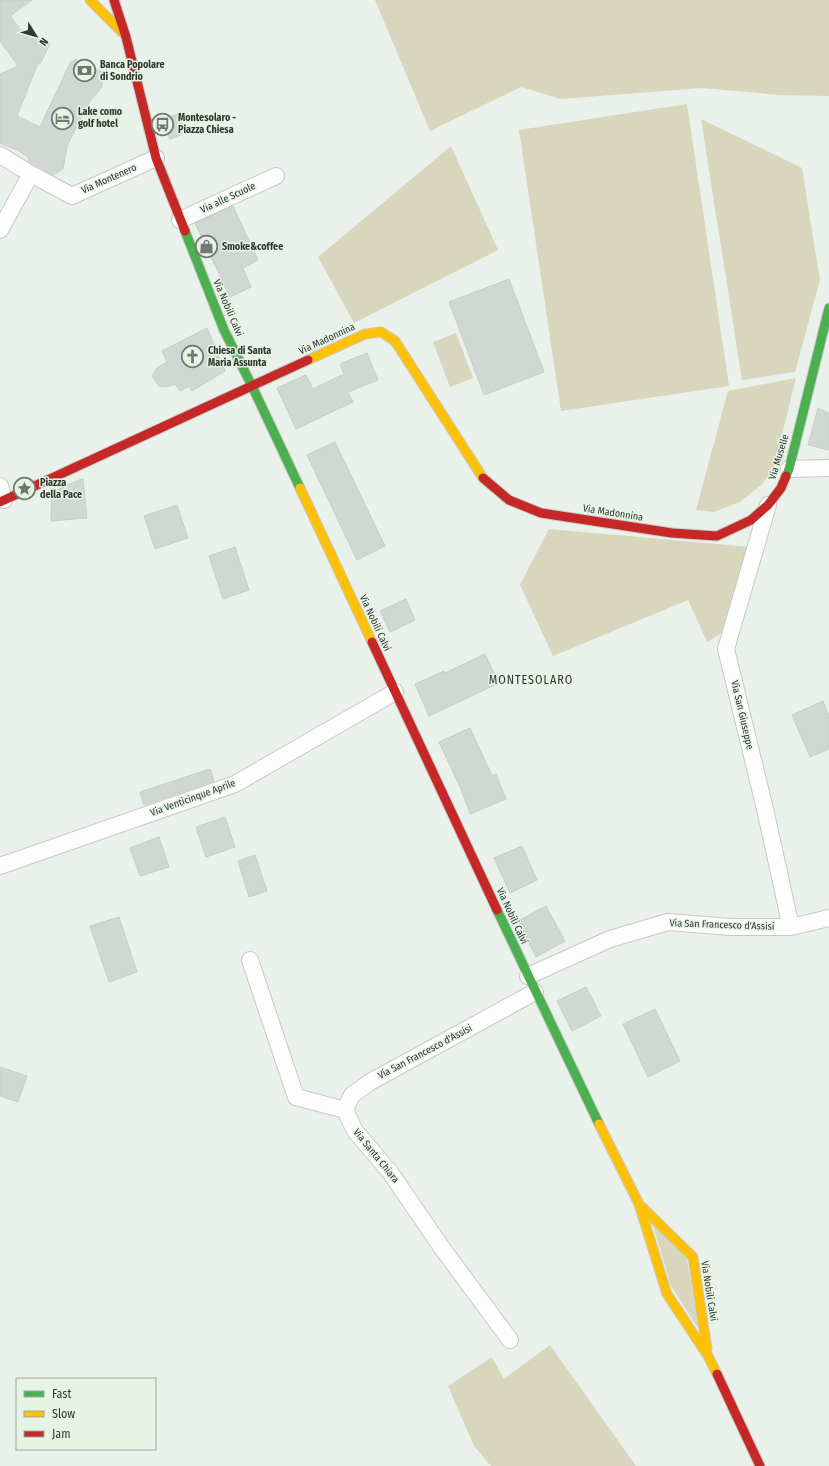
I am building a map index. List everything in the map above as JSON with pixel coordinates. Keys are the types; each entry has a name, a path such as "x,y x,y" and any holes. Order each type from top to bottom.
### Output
{"main road":[{"path":"90,0 126,37"},
{"name":"Via Nobili Calvi","path":"114,0 126,37 156,158 224,330 252,386 535,992 639,1204 667,1294 708,1356 760,1466"},
{"name":"Via Muselle","path":"672,533 717,536 751,520 768,505 781,488 789,469 829,308"},
{"name":"Via Madonnina","path":"2,496 252,386 365,334 381,332 395,340 481,476 509,500 541,513 672,533"},
{"name":"Via Nobili Calvi","path":"639,1204 693,1257 708,1356"}],"street":[{"name":"Via Montenero","path":"0,155 72,196 156,158"},
{"path":"0,230 31,174"},
{"name":"Via alle Scuole","path":"180,220 276,176"},
{"path":"789,469 829,468"},
{"name":"Via San Giuseppe","path":"768,505 726,649 765,810 791,927"},
{"name":"Via Venticinque Aprile","path":"0,866 235,784 395,692"},
{"name":"Via San Francesco d'Assisi","path":"528,976 610,939 668,922 731,927 791,927 829,918"},
{"path":"250,960 296,1097 345,1110"},
{"name":"Via San Francesco d'Assisi","path":"345,1110 352,1095 370,1082 535,992"},
{"name":"Via Santa Chiara","path":"345,1110 355,1131 390,1172 442,1248 510,1340"}],"shaded area":[{"path":"375,0 829,0 829,96 780,95 702,88 561,99 521,87 430,131"},
{"path":"687,104 729,386 561,411 519,130"},
{"path":"701,119 802,168 820,280 795,372 742,380"},
{"path":"451,146 498,250 354,323 318,257"},
{"path":"456,333 473,378 450,387 433,342"},
{"path":"796,378 773,471 762,484 740,502 714,512 696,510 728,391"},
{"path":"549,529 750,547 725,631 707,642 688,600 553,656 520,585"},
{"path":"653,1225 687,1259 699,1330 671,1286"},
{"path":"550,1345 636,1466 491,1466 474,1446 448,1386 492,1357 504,1379"}],"building":[{"path":"0,0 32,0 10,16 20,29 50,44 40,64 38,63 17,116 40,127 70,63 75,59 102,72 102,87 90,101 67,146 63,169 53,175 29,161 28,157 17,150 0,143 0,74 18,66 0,41"},
{"path":"178,114 185,133 170,139 162,120"},
{"path":"233,206 258,260 243,268 251,287 230,297 195,223"},
{"path":"509,279 544,372 484,395 449,302"},
{"name":"Chiesa di Santa Maria Assunta","path":"207,328 225,371 192,391 189,386 180,391 175,384 166,387 159,386 152,376 157,368 167,362 162,351"},
{"path":"367,353 378,380 348,392 353,402 296,429 277,388 306,375 313,389 344,374 340,364"},
{"path":"818,408 829,413 829,450 808,445"},
{"path":"335,442 385,546 357,560 307,455"},
{"path":"83,479 87,518 51,521 52,492"},
{"path":"177,505 188,538 155,549 144,516"},
{"path":"235,547 249,590 223,599 209,556"},
{"path":"406,599 415,620 390,632 380,611"},
{"path":"485,654 499,683 429,716 415,684 444,671 445,673"},
{"path":"823,701 829,716 829,749 810,757 792,715"},
{"path":"470,728 492,776 496,774 506,799 470,814 461,789 439,742"},
{"path":"210,769 214,781 144,805 140,792"},
{"path":"225,817 235,847 206,857 196,827"},
{"path":"159,837 169,867 140,876 130,848"},
{"path":"522,846 537,880 510,893 494,858"},
{"path":"255,855 267,891 249,897 238,861"},
{"path":"546,906 565,941 536,957 518,921"},
{"path":"119,917 137,972 109,982 90,926"},
{"path":"586,987 601,1016 572,1031 557,1001"},
{"path":"655,1009 680,1061 648,1077 623,1024"},
{"path":"0,1067 27,1076 18,1102 0,1096"}],"traffic: fast":[{"path":"185,231 224,330 300,488"},
{"path":"786,476 829,308"},
{"path":"497,910 599,1124"}],"traffic: slow":[{"path":"90,0 123,33"},
{"path":"308,360 365,334 381,332 395,341 483,478"},
{"path":"300,488 372,642"},
{"path":"599,1124 639,1204 667,1294 708,1356 717,1374"},
{"path":"642,1207 693,1257 707,1349"}],"traffic: jam":[{"path":"114,0 126,37 156,158 185,231"},
{"path":"0,502 308,360"},
{"path":"483,478 509,500 541,513 672,533 717,536 751,520 768,505 781,488 786,476"},
{"path":"372,642 497,910"},
{"path":"717,1374 760,1466"}],"place":[{"name":"Banca Popolare di Sondrio","path":"85,71"},
{"name":"Lake como golf hotel","path":"62,118"},
{"name":"Montesolaro - Piazza Chiesa","path":"162,124"},
{"name":"Smoke&coffee","path":"207,247"},
{"name":"Chiesa di Santa Maria Assunta","path":"192,357"},
{"name":"Piazza della Pace","path":"25,489"}],"district":[{"name":"MONTESOLARO","path":"531,680"}]}
